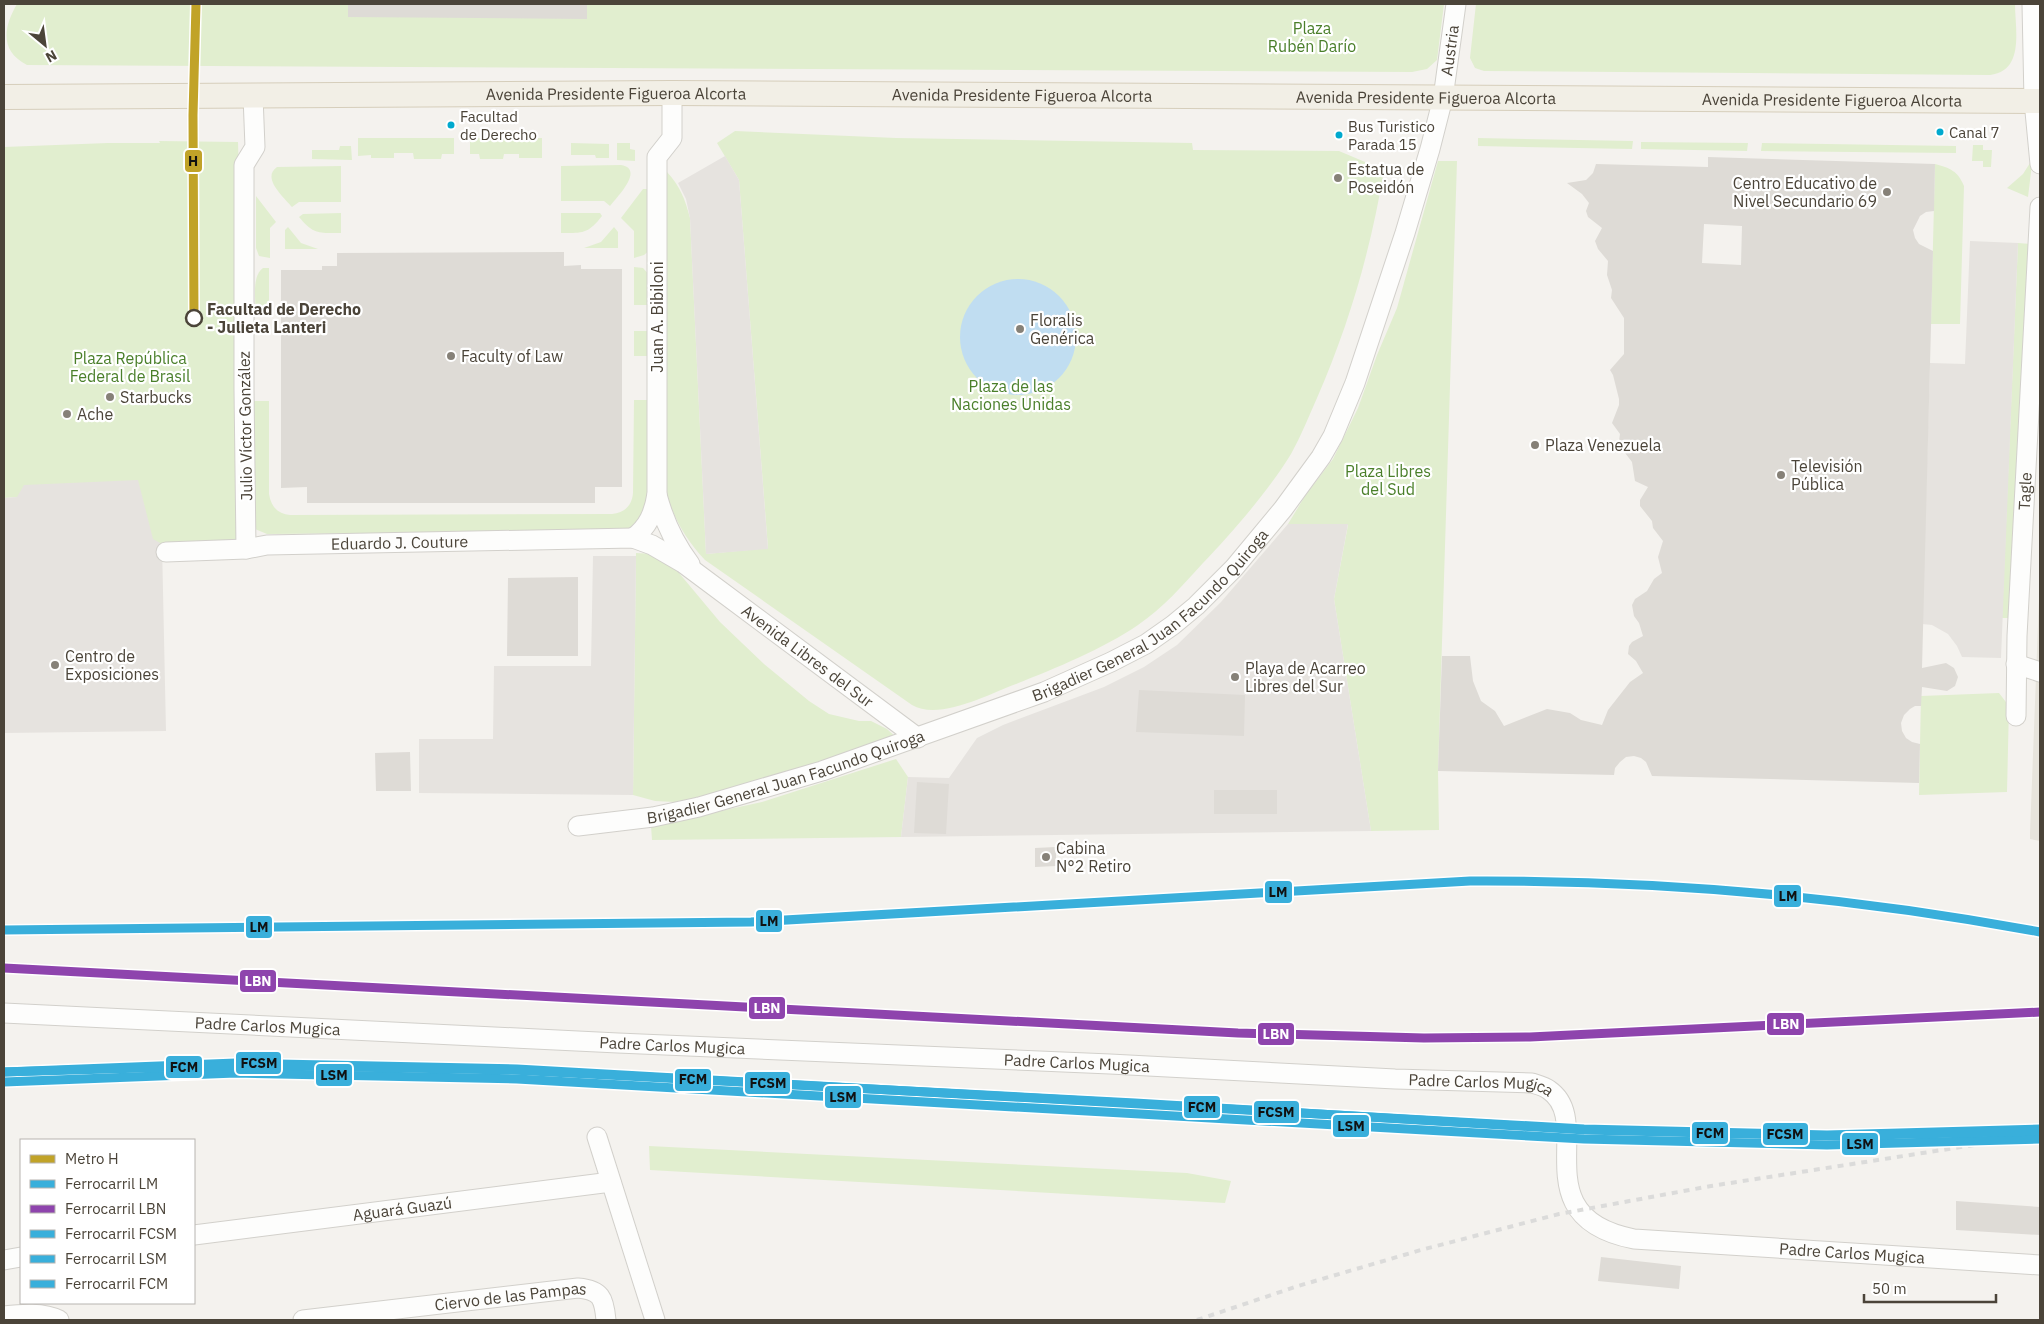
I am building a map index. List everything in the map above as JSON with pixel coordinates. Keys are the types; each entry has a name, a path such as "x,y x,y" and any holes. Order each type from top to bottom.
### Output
{"main road":[{"name":"Avenida Presidente Figueroa Alcorta","path":"4,97 672,93 2037,101"}],"street":[{"name":"Austria","path":"1443,98 1456,4"},
{"path":"2032,4 2040,164"},
{"name":"Juan A. Bibiloni","path":"633,538 642,531 653,514 657,494 657,157 672,138 672,93"},
{"name":"Julio Víctor González","path":"246,549 244,165 255,147 253,96"},
{"name":"Brigadier General Juan Facundo Quiroga","path":"578,826 653,817 708,805 814,774 1044,692 1146,644 1174,625 1234,568 1284,509 1321,457 1339,422 1355,383 1410,217 1443,98"},
{"name":"Tagle","path":"2016,716 2016,664 2040,207"},
{"name":"Avenida Libres del Sur","path":"657,494 663,517 670,533 697,573"},
{"name":"Eduardo J. Couture","path":"166,552 246,549 267,545 633,538"},
{"name":"Avenida Libres del Sur","path":"633,538 652,545 697,573 918,738"},
{"path":"2016,664 2040,672"},
{"name":"Padre Carlos Mugica","path":"4,1013 1395,1079 1532,1083 1550,1090 1560,1102 1565,1114 1566,1177 1574,1200 1590,1220 1612,1233 1634,1239 2040,1265"},
{"path":"597,1137 655,1320"},
{"name":"Aguará Guazú","path":"195,1235 611,1182"},
{"path":"4,1260 20,1258"},
{"name":"Ciervo de las Pampas","path":"303,1320 578,1288 591,1289 598,1293 605,1307 606,1320"},
{"path":"4,1316 22,1314 53,1317 59,1320"}],"shaded area":[{"path":"725,156 739,180 768,549 706,554 690,218 686,199 678,183"},
{"path":"1970,241 2018,243 2001,658 1962,657 1948,634 1932,625 1922,624 1930,363 1965,364"},
{"path":"138,480 153,539 162,544 166,731 4,733 4,498 17,497 24,485"},
{"name":"Playa de Acarreo Libres del Sur","path":"1288,524 1348,524 1334,599 1371,831 901,837 908,777 949,778 977,738 1003,725 1104,687 1144,667 1177,645 1221,602"},
{"path":"593,556 636,556 633,795 419,793 419,739 493,739 494,666 591,666"},
{"path":"2040,573 2040,841 2030,839 2030,833"}],"green space":[{"name":"Plaza Rubén Darío","path":"17,4 1444,4 1437,60 1427,69 1412,72 27,65 12,53 8,46 7,30"},
{"path":"1476,4 2015,4 2016,47 2009,66 2001,72 1990,75 1484,71 1475,68 1470,58"},
{"name":"Plaza de las Naciones Unidas","path":"735,131 896,138 1192,143 1193,150 1339,151 1384,170 1366,258 1349,315 1329,370 1291,454 1250,511 1172,596 1156,611 1124,634 1079,658 992,694 950,708 936,710 923,709 912,705 705,560 684,533 674,514 662,481 661,172 667,172 679,188 690,218 706,554 768,548 739,180 717,143"},
{"path":"358,138 454,138 454,154 442,154 441,159 414,159 413,153 394,153 394,158 371,158 371,155 358,156"},
{"path":"470,138 542,138 542,158 519,158 519,154 504,154 503,159 480,159 479,154 470,154"},
{"path":"1478,138 1633,141 1632,149 1478,146"},
{"name":"Plaza República Federal de Brasil","path":"159,141 238,142 244,542 165,547 17,497 4,498 4,147 160,143"},
{"path":"1641,142 1748,143 1747,151 1641,149"},
{"path":"571,143 609,144 609,158 596,158 595,155 571,155"},
{"path":"617,143 630,143 630,149 635,150 635,161 617,160"},
{"path":"1762,143 1956,146 1956,153 1761,151"},
{"path":"1973,145 1983,145 1983,150 1992,150 1991,167 1983,167 1983,161 1972,161"},
{"path":"340,146 351,146 352,160 312,159 312,150 339,150"},
{"name":"Plaza Libres del Sud","path":"1438,161 1457,161 1438,771 1439,830 1371,831 1334,599 1348,525 1288,524 1305,496 1333,459 1358,408 1377,355 1397,308"},
{"path":"2030,163 2032,164 2028,197 2007,188 2023,174"},
{"path":"1935,164 1953,171 1964,186 1960,324 1931,324"},
{"path":"621,165 628,168 630,177 623,190 610,206 604,201 561,201 561,166"},
{"path":"341,166 341,202 299,202 292,207 280,193 271,176 277,167"},
{"path":"643,189 648,189 650,250 644,255 634,258 634,231 621,218"},
{"path":"256,196 276,222 270,228 270,258 259,256 256,248"},
{"path":"341,213 341,233 317,232 299,217 303,214"},
{"path":"561,213 600,213 602,216 589,229 575,233 561,233"},
{"path":"288,227 301,243 318,249 285,249 285,230"},
{"path":"614,227 618,232 618,248 584,248 601,242"},
{"path":"2018,243 2031,244 2015,618 2002,618"},
{"path":"634,267 643,268 651,277 652,305 634,305"},
{"path":"263,268 269,268 269,315 256,315 256,283 259,272"},
{"path":"634,331 652,331 652,356 634,356"},
{"path":"634,400 652,400 650,504 633,527 623,531 267,534 255,529 252,524 251,401 269,401 269,494 271,503 276,509 290,515 612,514 621,512 629,505 633,493"},
{"path":"636,553 654,554 669,561 720,622 764,664 809,701 829,714 859,721 871,721 887,729 899,740 694,803 655,801 633,795"},
{"path":"1999,693 2009,706 2007,792 1919,795 1921,696"},
{"path":"896,759 908,777 901,837 652,840 651,826 762,802"},
{"path":"649,1146 1187,1173 1231,1181 1225,1203 650,1170"}],"water":[{"path":"1018,279 1040,283 1059,296 1072,315 1076,337 1072,359 1059,378 1040,391 1018,395 996,391 977,378 964,359 960,337 964,315 977,296 996,283"}],"building":[{"path":"348,4 587,4 587,19 348,17"},
{"name":"Televisión Pública","path":"1708,157 1935,164 1934,211 1926,212 1920,216 1913,230 1919,244 1933,251 1922,668 1946,663 1954,668 1958,677 1955,686 1947,691 1922,687 1921,706 1915,706 1910,709 1904,715 1901,723 1902,731 1906,738 1920,744 1919,783 1652,776 1646,762 1634,756 1626,757 1620,762 1615,768 1614,775 1438,771 1442,656 1470,656 1473,681 1481,701 1495,711 1504,726 1547,709 1570,713 1581,720 1602,725 1608,710 1630,682 1643,673 1636,661 1628,654 1629,646 1632,642 1643,636 1639,623 1634,616 1632,605 1635,599 1647,591 1654,579 1662,573 1658,557 1663,541 1653,528 1652,521 1640,506 1640,500 1648,487 1635,481 1632,462 1622,449 1619,441 1620,434 1612,423 1619,405 1619,399 1610,370 1624,354 1624,318 1611,298 1612,290 1607,275 1608,261 1598,249 1595,241 1602,228 1588,217 1586,211 1589,203 1582,194 1567,183 1586,180 1593,173 1596,164 1708,167","holes":["1704,224 1742,226 1741,265 1702,263"]},
{"name":"Faculty of Law","path":"564,252 564,266 581,265 581,269 622,269 622,487 595,487 595,503 307,503 307,487 281,488 281,270 322,270 322,266 337,266 337,253"},
{"path":"578,577 578,656 507,656 508,578"},
{"path":"1139,690 1245,695 1244,736 1136,732"},
{"path":"410,752 411,791 376,791 375,753"},
{"path":"917,782 949,784 946,834 914,833"},
{"path":"1214,790 1277,790 1277,814 1214,814"},
{"name":"Cabina N°2 Retiro","path":"1056,847 1056,866 1035,867 1035,848"},
{"path":"1956,1201 2040,1207 2040,1235 1956,1230"},
{"path":"1601,1257 1681,1266 1679,1289 1598,1281"}],"railway":[{"path":"1197,1320 1298,1286 1421,1250 1559,1214 1711,1186 1987,1143"}],"metro line":[{"name":"H","path":"194,318 193,115 196,4"}],"rail line":[{"name":"LM","path":"4,930 751,922 1470,881 1541,881 1685,887 1828,900 1899,909 2040,932"},
{"name":"LBN","path":"4,968 1238,1033 1424,1038 1530,1037 2040,1012"},
{"name":"FCSM","path":"4,1072 236,1063 517,1069 1584,1129 1827,1135 2040,1129"},
{"name":"FCM","path":"4,1072 246,1065 512,1070 1135,1103 1585,1130 1828,1136 2040,1131"},
{"name":"LSM","path":"4,1082 236,1073 517,1079 1584,1139 1827,1145 2040,1139"}],"place":[{"name":"Facultad de Derecho","path":"451,125"},
{"name":"Canal 7","path":"1940,132"},
{"name":"Bus Turistico Parada 15","path":"1339,135"},
{"name":"Estatua de Poseidón","path":"1338,178"},
{"name":"Centro Educativo de Nivel Secundario 69","path":"1887,192"},
{"name":"Facultad de Derecho - Julieta Lanteri","path":"194,318"},
{"name":"Floralis Genérica","path":"1020,329"},
{"name":"Faculty of Law","path":"451,356"},
{"name":"Starbucks","path":"110,397"},
{"name":"Ache","path":"67,414"},
{"name":"Plaza Venezuela","path":"1535,445"},
{"name":"Televisión Pública","path":"1781,475"},
{"name":"Centro de Exposiciones","path":"55,665"},
{"name":"Playa de Acarreo Libres del Sur","path":"1235,677"},
{"name":"Cabina N°2 Retiro","path":"1046,857"}]}
